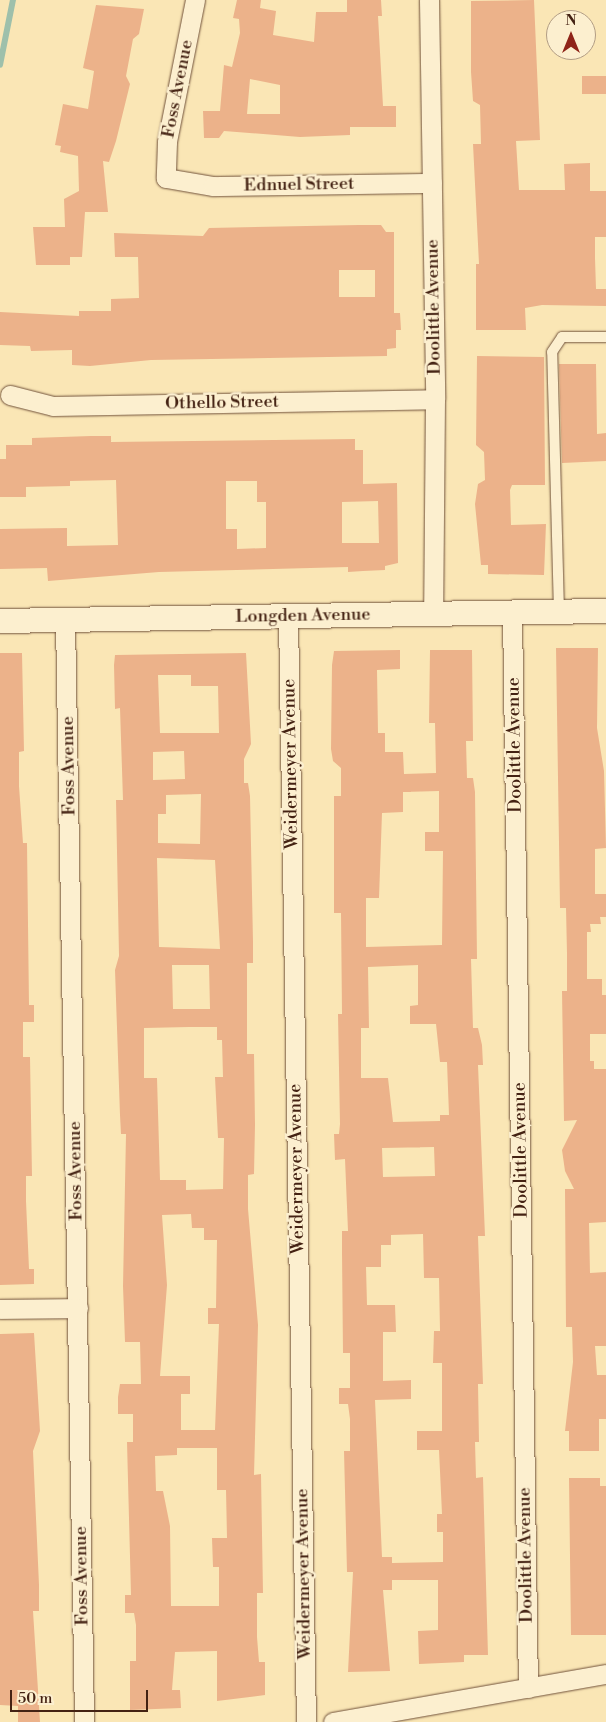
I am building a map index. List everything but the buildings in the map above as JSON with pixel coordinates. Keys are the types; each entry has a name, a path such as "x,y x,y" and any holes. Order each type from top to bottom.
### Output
{"street":[{"name":"Foss Avenue","path":"166,178 167,142 195,0"},
{"name":"Doolittle Avenue","path":"429,0 435,399 433,614"},
{"name":"Ednuel Street","path":"166,178 213,186 432,183"},
{"name":"Othello Street","path":"10,395 53,406 435,399"},
{"name":"Longden Avenue","path":"0,620 606,611"},
{"name":"Doolittle Avenue","path":"512,613 528,1688"},
{"name":"Weidermeyer Avenue","path":"288,616 306,1722"},
{"name":"Foss Avenue","path":"65,620 84,1722"},
{"path":"0,1310 78,1308"},
{"path":"333,1722 606,1674"}],"lane":[{"path":"559,612 552,352 562,337 606,337"}],"waterway":[{"path":"0,65 13,0"}]}
